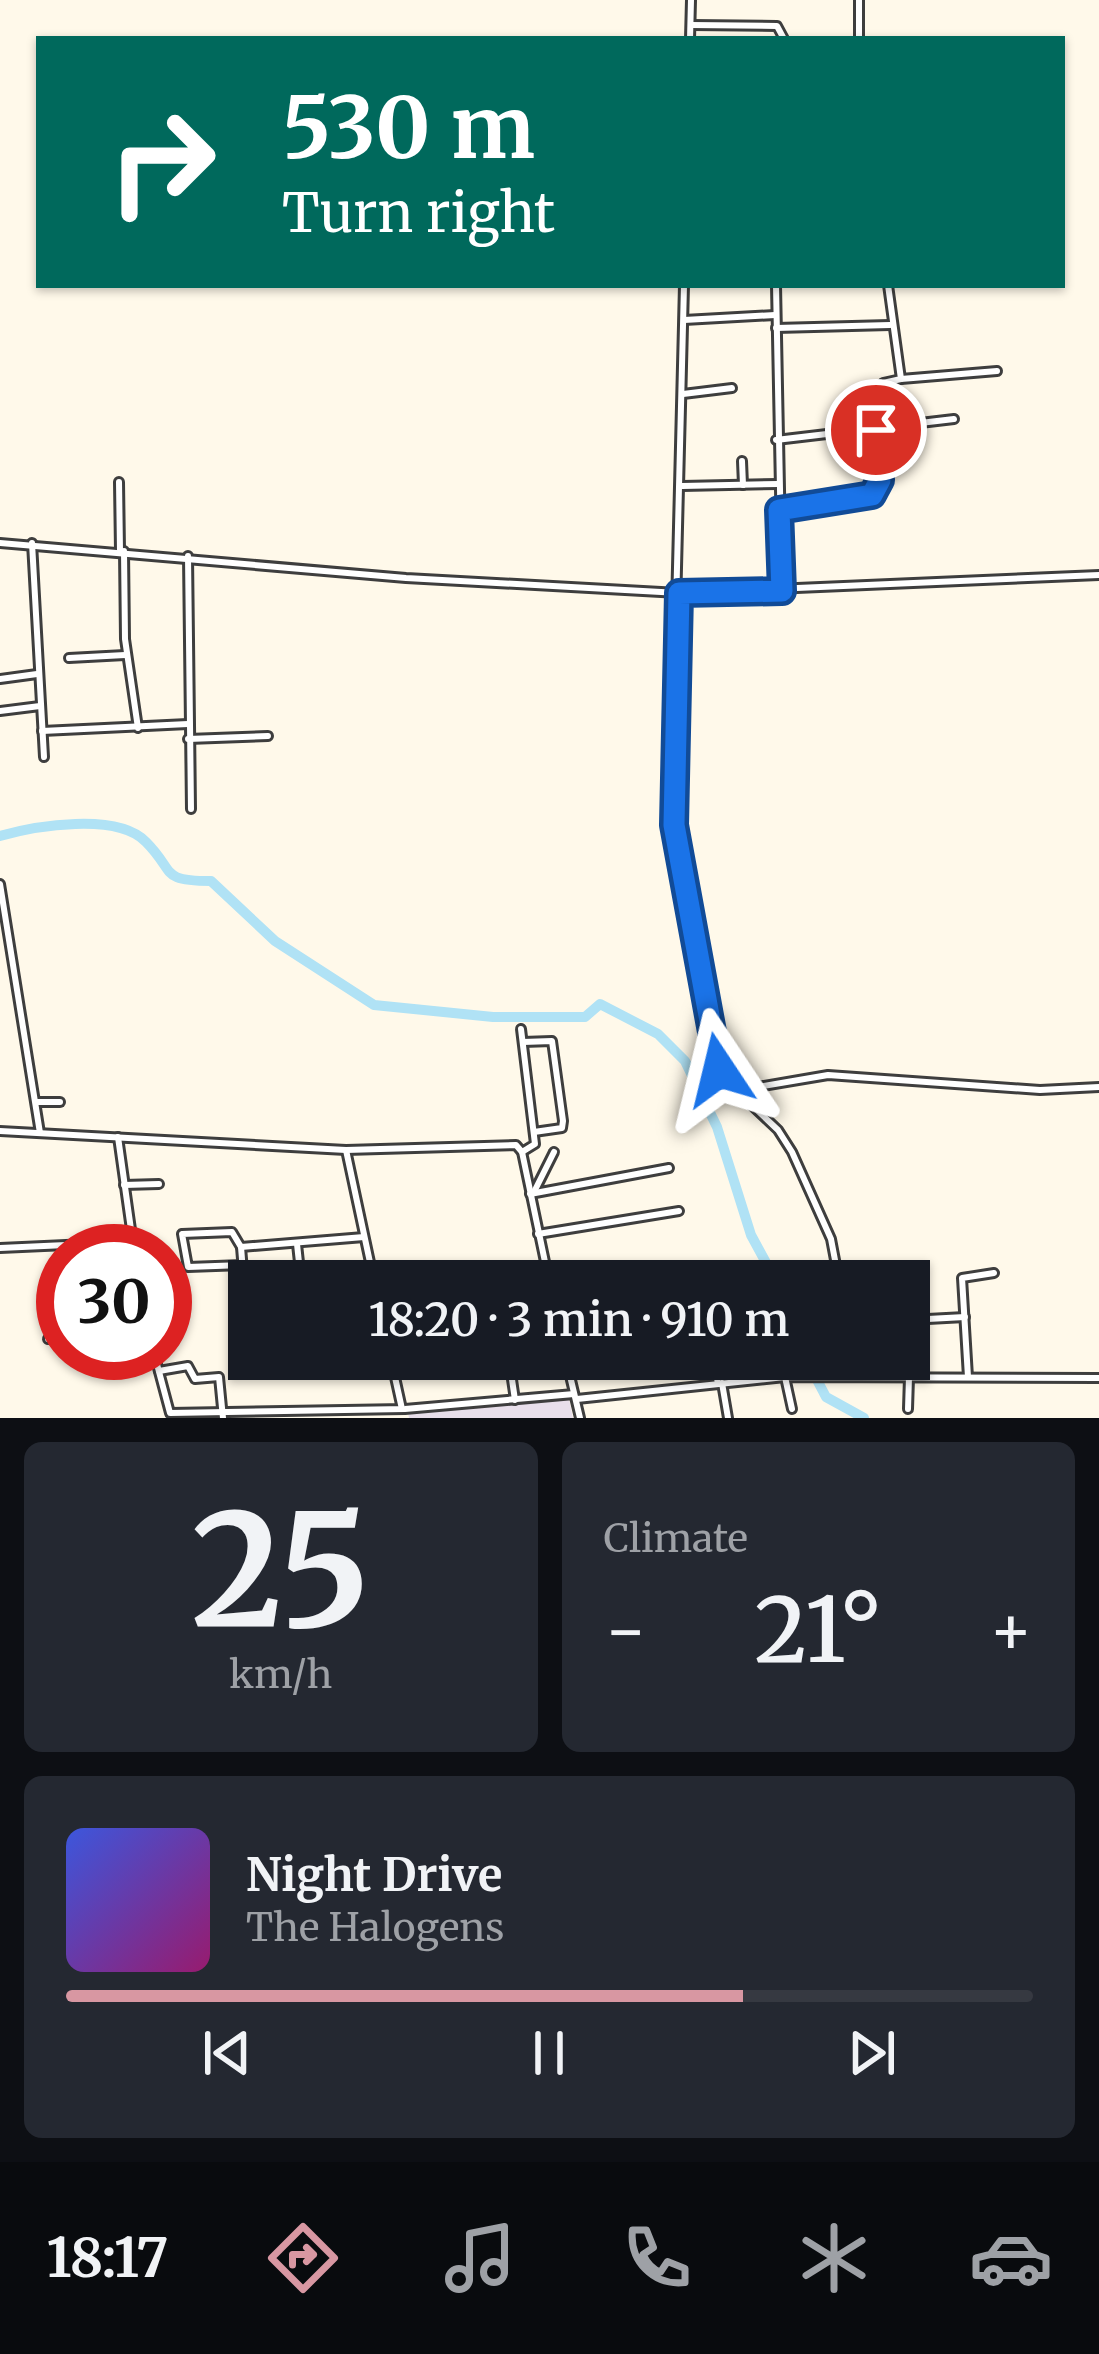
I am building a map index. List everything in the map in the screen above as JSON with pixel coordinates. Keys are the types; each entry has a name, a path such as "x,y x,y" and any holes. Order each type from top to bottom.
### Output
{"street":[{"path":"690,36 692,0"},
{"path":"859,0 859,36"},
{"path":"691,25 777,26 782,36"},
{"path":"684,288 676,839 719,1070 734,1091 778,1130 792,1152 831,1239 836,1260"},
{"path":"776,288 782,591"},
{"path":"888,288 901,379"},
{"path":"684,320 775,315"},
{"path":"776,328 890,325"},
{"path":"893,428 883,382 998,371"},
{"path":"683,394 732,388"},
{"path":"776,440 954,419"},
{"path":"779,510 872,495 880,480 876,430"},
{"path":"742,461 742,484"},
{"path":"119,482 126,655 138,728"},
{"path":"682,486 778,484"},
{"path":"0,543 406,578 679,593 1099,575"},
{"path":"32,543 44,758"},
{"path":"188,556 190,809"},
{"path":"69,658 126,655"},
{"path":"0,679 37,674"},
{"path":"0,711 40,706"},
{"path":"42,731 188,724"},
{"path":"188,739 268,736"},
{"path":"0,884 40,1132"},
{"path":"521,1029 534,1132 534,1148 522,1152"},
{"path":"524,1042 551,1039 563,1121 562,1128 534,1132"},
{"path":"734,1091 828,1075 1040,1090 1099,1088"},
{"path":"37,1102 60,1102"},
{"path":"0,1131 346,1150 516,1145 522,1152 544,1260"},
{"path":"118,1137 130,1224"},
{"path":"346,1150 369,1260"},
{"path":"532,1194 554,1153"},
{"path":"532,1194 669,1168"},
{"path":"124,1184 159,1184"},
{"path":"538,1234 679,1211"},
{"path":"228,1266 188,1268 182,1236 232,1232 242,1260"},
{"path":"241,1247 364,1237"},
{"path":"297,1244 299,1260"},
{"path":"0,1248 36,1247"},
{"path":"968,1377 962,1278 994,1273"},
{"path":"930,1319 966,1317"},
{"path":"192,1373 195,1379 219,1377 222,1415"},
{"path":"930,1377 1099,1378"},
{"path":"160,1380 167,1415 404,1412 752,1380"},
{"path":"396,1380 404,1412"},
{"path":"512,1380 515,1400"},
{"path":"572,1380 580,1418"},
{"path":"719,1380 728,1418"},
{"path":"786,1380 792,1409"},
{"path":"908,1409 909,1380"}],"shaded area":[{"path":"569,1399 573,1418 409,1418 408,1413"}],"waterway":[{"path":"0,836 75,824 133,833 175,877 211,881 275,941 374,1005 493,1017 585,1017 600,1004 658,1034 685,1061 717,1127 751,1235 765,1260"},
{"path":"817,1380 826,1397 864,1418"}],"route":[{"path":"719,1070 674,825 679,593 782,591 779,510 872,495 873,487 880,483 876,430"}]}
